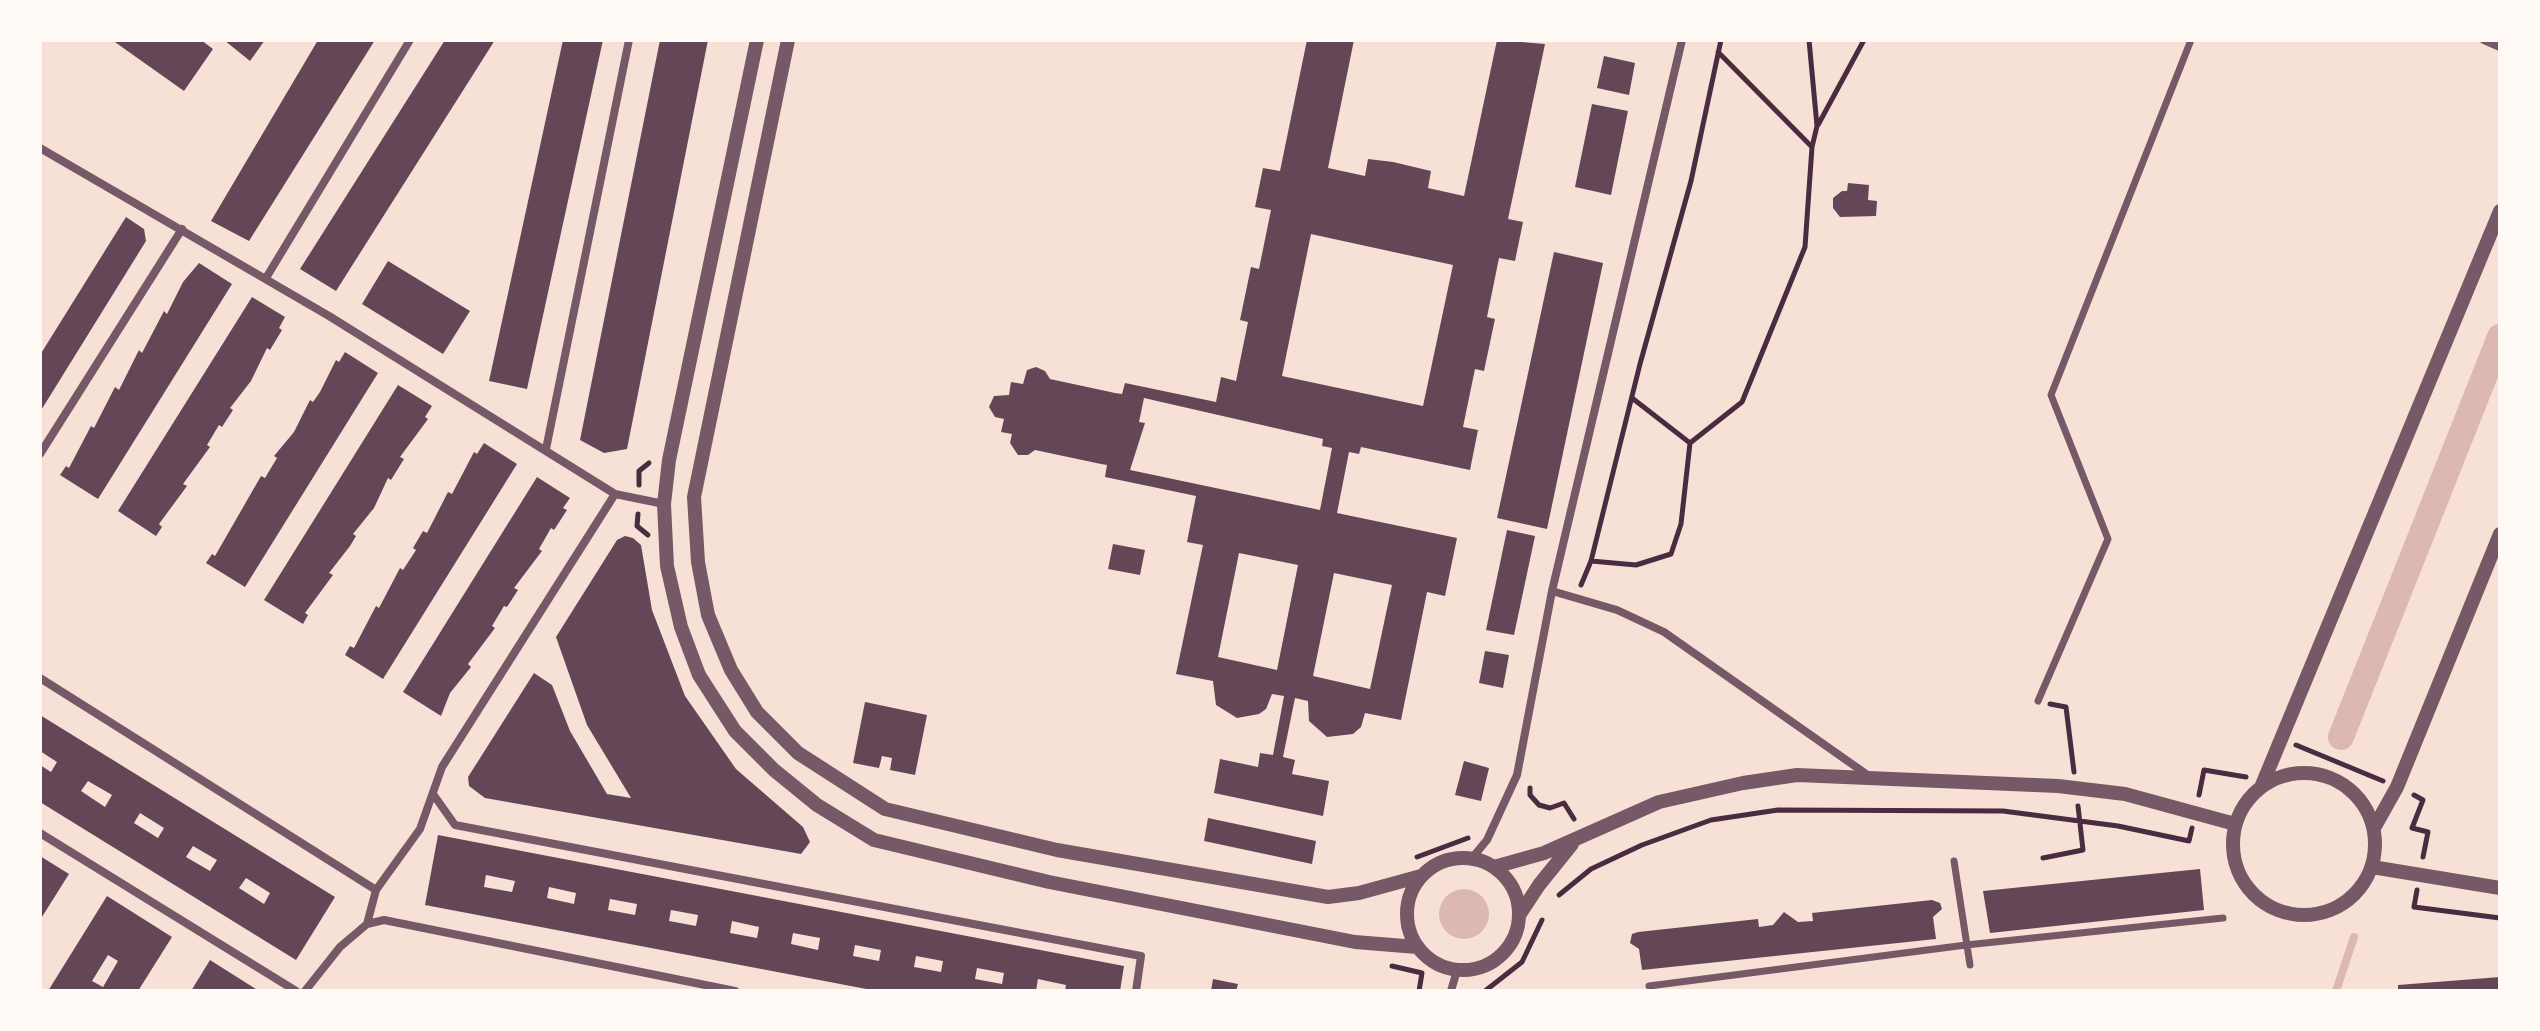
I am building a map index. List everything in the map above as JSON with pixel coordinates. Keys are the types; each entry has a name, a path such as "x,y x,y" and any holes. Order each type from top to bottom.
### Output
{"street":[{"path":"266,278 410,40"},
{"path":"546,449 629,40"},
{"path":"757,40 669,460 664,504 667,566 681,627 699,675 735,731 774,770 817,805 874,840 1049,882 1355,942 1417,947"},
{"path":"788,40 694,497 698,562 708,615 731,670 757,712 798,753 885,809 1057,850 1328,897 1421,876 1445,861 1472,858 1494,867 1513,887 1519,917"},
{"path":"1472,858 1487,840 1517,775 1552,591 1682,40"},
{"path":"2038,701 2108,539 2051,395 2191,40"},
{"path":"2484,40 2500,47"},
{"path":"40,148 266,278 615,494 664,504"},
{"path":"2262,785 2295,774 2329,777 2350,789 2365,807 2374,828 2372,867 2363,885 2341,905 2313,915 2293,915 2273,909 2243,882 2232,844 2235,824 2245,802 2262,785 2500,211"},
{"path":"40,454 182,229"},
{"path":"305,991 340,947 367,924 376,890 420,829 442,767 615,494"},
{"path":"2374,828 2397,787 2500,534"},
{"path":"1552,591 1649,624 1870,776"},
{"path":"40,678 376,890"},
{"path":"1494,867 1579,838 1659,802 1743,783 1797,775 2071,787 2125,794 2235,824"},
{"path":"433,794 455,825 1141,956 1136,991"},
{"path":"40,833 296,991"},
{"path":"1421,876 1412,889 1407,919 1417,947 1428,958 1457,970 1470,970 1496,960 1514,939 1519,917 1539,885 1579,838"},
{"path":"1954,861 1970,965"},
{"path":"2372,867 2500,888"},
{"path":"1649,986 1966,945 2223,918"},
{"path":"367,924 398,922 735,991"},
{"path":"1451,991 1457,970"}],"path":[{"path":"1575,598 1591,561 1691,181 1721,40"},
{"path":"1809,40 1817,126"},
{"path":"1591,561 1636,565 1671,554 1681,524 1690,443 1742,402 1805,247 1812,147 1817,126 1864,40"},
{"path":"1718,52 1812,147"},
{"path":"1632,398 1690,443"},
{"path":"657,457 639,471 637,526 657,544"},
{"path":"2038,701 2066,707 2070,735"},
{"path":"2279,738 2423,800 2412,828 2428,832 2414,907 2500,918"},
{"path":"1549,906 1575,880 1603,863 1711,820 1778,810 2003,811 2118,826 2189,841 2204,770 2246,779 2249,768"},
{"path":"1517,775 1530,778 1530,795 1539,805 1550,808 1564,803 1579,838 1603,863"},
{"path":"2043,858 2083,850 2078,804"},
{"path":"1485,991 1522,962 1544,914"},
{"path":"1389,965 1422,973 1419,991"}],"shaded area":[{"path":"1464,889 1482,896 1489,914 1482,932 1464,939 1446,932 1439,914 1446,896"}],"building":[{"path":"112,40 201,40 213,49 184,91"},
{"path":"224,40 265,40 250,61"},
{"path":"318,40 375,40 249,241 211,221"},
{"path":"445,40 495,40 336,291 300,269"},
{"path":"563,40 603,40 527,389 489,381"},
{"path":"660,40 708,40 627,449 604,453 580,440"},
{"path":"1307,40 1354,40 1328,168 1365,176 1368,159 1393,162 1431,171 1428,188 1464,196 1497,40 1545,44 1508,219 1523,222 1515,261 1499,258 1487,317 1495,319 1484,371 1475,369 1463,427 1478,430 1470,470 1361,447 1359,454 1349,452 1337,513 1457,538 1445,596 1427,592 1401,720 1365,713 1361,727 1353,734 1327,737 1309,721 1308,701 1295,698 1283,757 1295,760 1292,774 1329,781 1323,816 1214,793 1220,759 1258,767 1260,753 1273,755 1284,696 1272,694 1266,709 1259,714 1237,718 1216,705 1213,681 1176,674 1203,545 1187,542 1196,496 1105,477 1107,465 1035,450 1028,455 1018,455 1010,443 1012,434 1001,432 1004,419 995,417 989,407 994,396 1009,395 1011,382 1023,384 1027,370 1036,367 1045,371 1050,379 1115,393 1122,394 1125,383 1216,402 1221,377 1236,381 1248,322 1240,320 1251,267 1259,269 1271,210 1255,207 1263,168 1280,171","holes":["1311,234 1453,265 1423,406 1282,376","1144,398 1323,439 1322,446 1332,448 1320,510 1130,470 1145,423 1139,422","1239,553 1298,565 1277,670 1218,657","1334,573 1392,585 1370,689 1313,676"]},
{"path":"1604,56 1635,63 1629,95 1597,88"},
{"path":"1592,104 1628,111 1611,195 1575,187"},
{"path":"1848,183 1869,185 1868,200 1877,201 1876,216 1840,217 1833,208 1833,198 1847,191"},
{"path":"126,217 144,229 146,241 40,412 40,355"},
{"path":"1554,252 1603,263 1547,529 1497,518"},
{"path":"388,261 470,311 443,354 362,304"},
{"path":"199,263 232,284 98,499 60,475 66,466 69,468 115,387 119,390 139,350 142,353 164,311 167,314 183,282"},
{"path":"252,297 285,317 279,328 282,330 270,350 267,348 251,381 230,408 233,410 222,427 219,425 207,445 210,447 183,484 187,486 159,524 162,527 156,536 118,511"},
{"path":"345,352 378,373 245,587 206,563 212,554 215,556 261,476 265,478 277,458 274,456 294,432 310,400 313,402 336,360 339,362"},
{"path":"398,385 432,406 425,417 428,419 400,457 404,459 391,480 388,478 374,508 353,534 356,536 350,546 329,573 333,575 305,613 308,615 303,624 264,600"},
{"path":"484,443 517,464 383,679 345,655 350,646 354,648 400,568 403,570 416,550 413,548 423,531 427,533 448,492 452,494 474,452 477,454"},
{"path":"537,477 570,498 563,508 567,510 554,530 551,528 539,549 542,551 514,588 518,590 507,607 504,606 492,626 495,628 468,664 471,667 450,693 441,716 403,692"},
{"path":"1507,530 1535,536 1514,635 1486,630"},
{"path":"625,536 641,545 652,610 685,696 736,769 803,827 810,842 801,854 485,798 469,786 468,777 534,673 552,685 570,731 607,794 631,798 587,725 556,637 617,540"},
{"path":"1113,544 1145,550 1140,575 1108,569"},
{"path":"1485,651 1509,655 1503,688 1479,683"},
{"path":"865,702 927,715 915,775 890,770 892,758 882,756 879,768 853,763"},
{"path":"40,715 335,897 296,960 40,802 40,765 51,772 57,762 40,751","holes":["88,781 112,795 105,807 81,791","140,813 164,828 158,838 134,823","193,846 217,860 210,871 186,857","246,878 270,893 264,904 239,888"]},
{"path":"1464,761 1489,768 1481,801 1455,795"},
{"path":"1208,818 1316,841 1312,864 1204,841"},
{"path":"438,835 1124,966 1120,991 1065,991 1066,985 1038,979 1036,991 877,991 425,905","holes":["486,875 515,881 512,892 484,887","549,887 576,893 574,904 547,898","610,899 637,904 635,915 608,910","671,910 698,915 696,926 669,921","732,921 759,927 757,938 730,933","793,933 820,938 818,950 791,944","855,945 881,950 879,961 853,956","916,956 943,961 941,972 914,967","977,968 1004,973 1002,984 975,979"]},
{"path":"40,856 69,874 40,920"},
{"path":"2200,869 2204,910 1990,933 1983,891"},
{"path":"107,896 172,937 138,991 48,991","holes":["108,955 118,961 103,987 92,981"]},
{"path":"1932,900 1940,903 1942,909 1933,917 1936,939 1642,970 1639,949 1630,943 1632,934 1638,932 1758,919 1759,927 1773,925 1784,912 1798,922 1813,921 1812,913"},
{"path":"210,960 259,991 191,991"},
{"path":"2500,977 2500,991 2398,991 2398,985"},
{"path":"1213,979 1238,984 1236,991 1211,991"}],"waterway":[{"path":"2341,737 2500,337"},
{"path":"2336,991 2354,937"}]}
